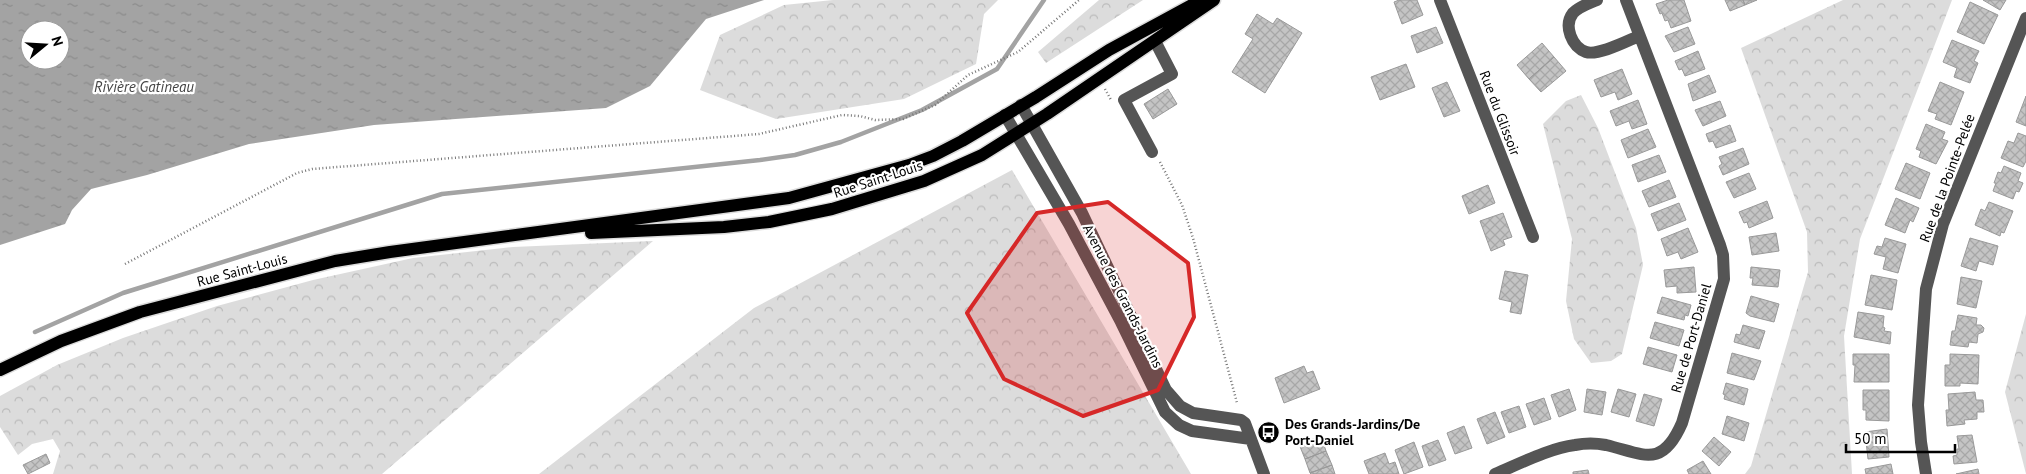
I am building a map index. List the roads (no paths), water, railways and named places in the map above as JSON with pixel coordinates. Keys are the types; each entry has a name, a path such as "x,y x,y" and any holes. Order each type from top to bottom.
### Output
{"main road":[{"name":"Rue Saint-Louis","path":"0,370 61,341 140,312 335,261 789,198 874,175 933,156 1020,106 1109,50 1201,0"},
{"name":"Rue Saint-Louis","path":"502,237 769,222 860,202 924,181 982,155 1214,0"}],"street":[{"name":"Rue du Glissoir","path":"1440,0 1533,237"},
{"path":"1597,0 1580,7 1572,15 1570,20 1570,38 1575,45 1586,52 1596,52 1639,36"},
{"name":"Rue de Port-Daniel","path":"1495,474 1573,445 1590,443 1605,445 1636,455 1648,456 1668,446 1682,423 1724,279 1723,255 1626,0"},
{"name":"Rue de la Pointe-Pelée","path":"1926,474 1918,405 1926,289 1943,224 2026,18"},
{"path":"1152,152 1124,100 1172,74 1154,41"},
{"name":"Avenue des Grands-Jardins","path":"1020,106 1082,213 1166,390 1180,406 1192,412 1241,420 1245,423 1264,474"},
{"name":"Avenue des Grands-Jardins","path":"1004,115 1069,224 1121,322 1165,412 1179,425 1192,431 1251,439"}],"water":[{"name":"Rivière Gatineau","path":"0,0 764,0 706,19 650,86 606,108 374,125 249,144 147,175 91,189 72,210 65,224 0,245"}],"waterway":[{"path":"35,332 123,293 442,194 760,160 795,155 841,142 922,110 997,69 1044,0"}],"place":[{"name":"Des Grands-Jardins/De Port-Daniel","path":"1269,432"}]}
